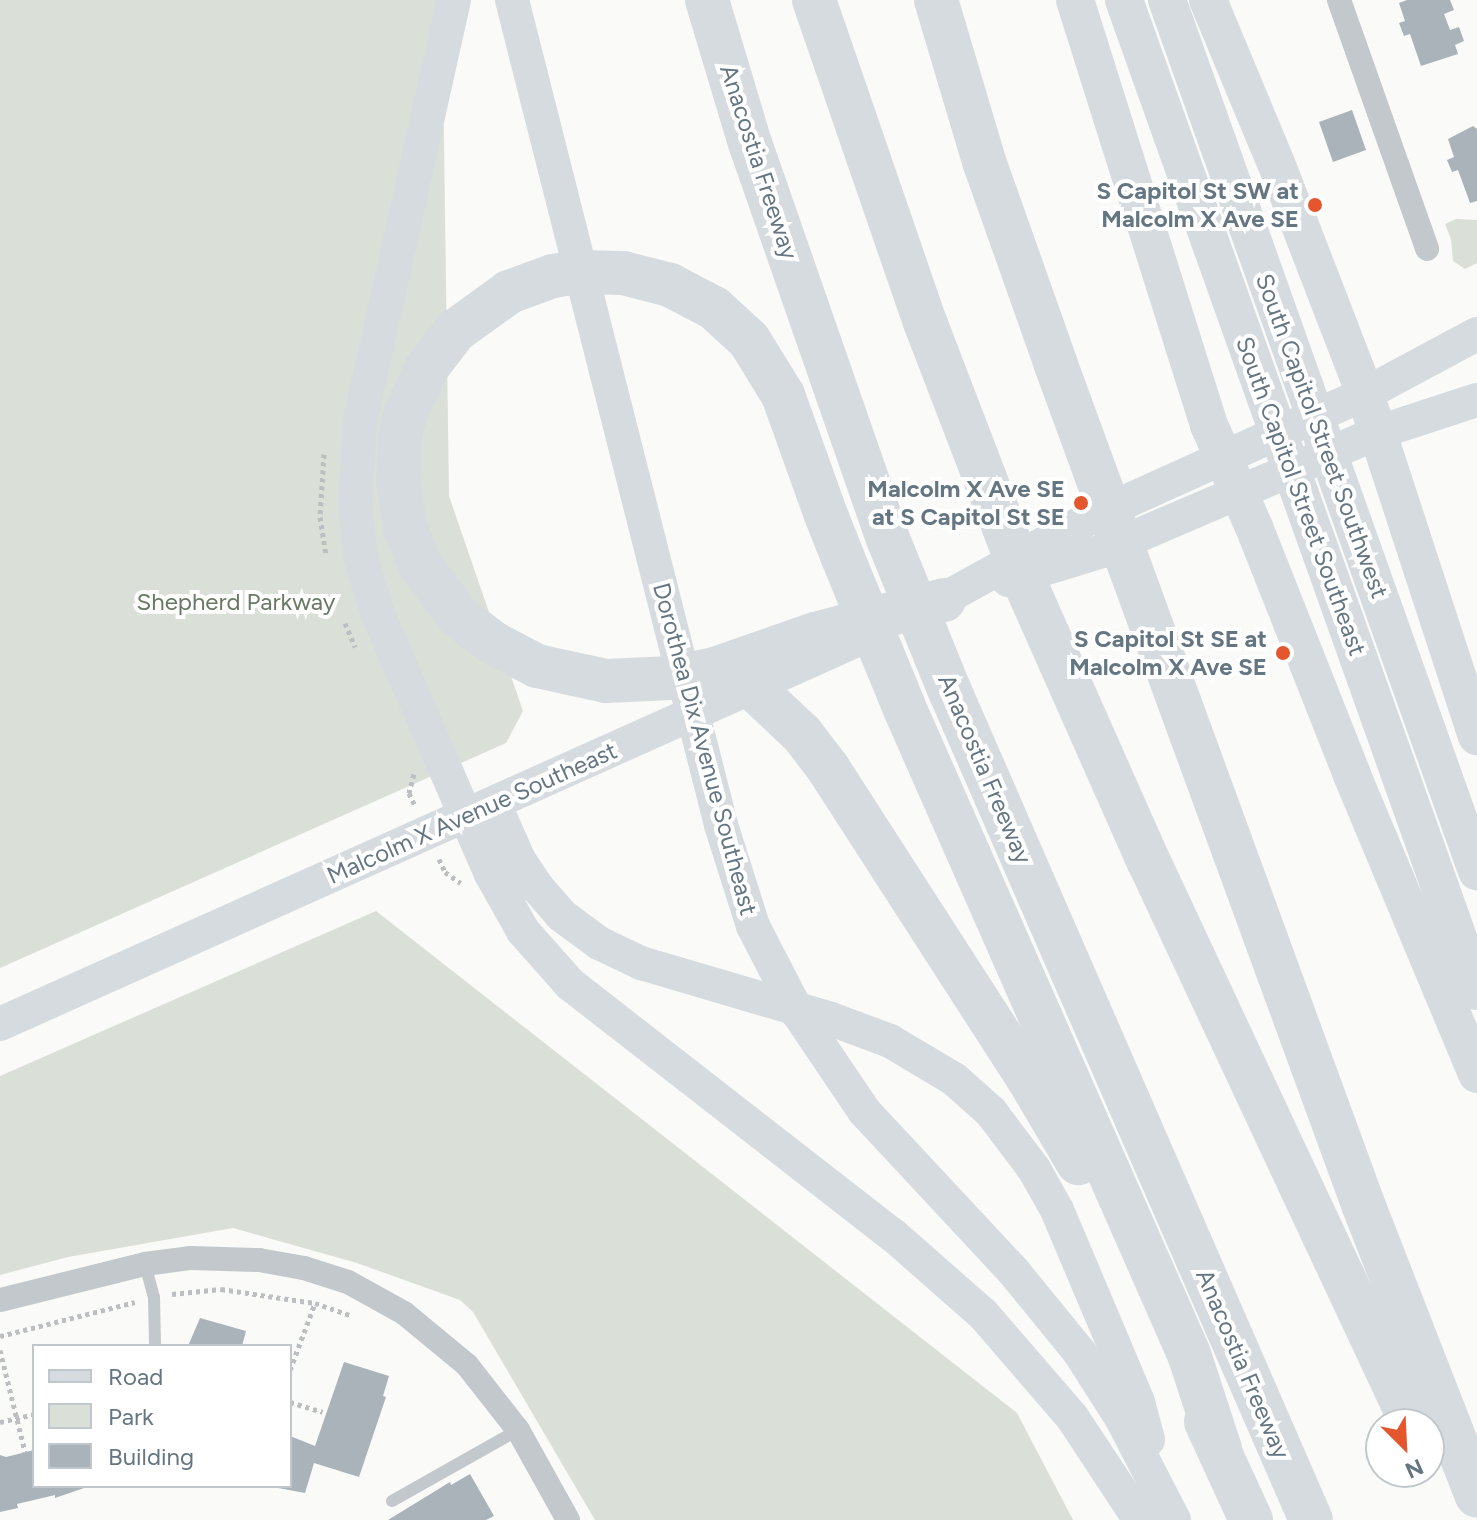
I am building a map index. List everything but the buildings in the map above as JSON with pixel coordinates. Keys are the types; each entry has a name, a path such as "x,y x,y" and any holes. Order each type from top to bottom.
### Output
{"highway":[{"name":"Anacostia Freeway","path":"707,0 760,171 888,539 949,689 1311,1520"},
{"path":"814,0 885,211 989,494 1051,643 1149,862 1405,1408"},
{"path":"936,0 1002,217 1368,1219 1477,1496"},
{"path":"944,600 815,634 715,669 671,678 606,681 537,666 493,643 458,616 430,584 420,565 405,526 398,481 400,435 406,413 426,369 455,331 509,292 577,272 623,273 670,285 714,308 764,359 788,407 843,558 904,707 1189,1354 1220,1449"},
{"path":"753,688 802,734 828,768 1028,1078 1105,1212 1251,1520"},
{"path":"1442,1488 1457,1520"}],"main road":[{"path":"454,0 361,415 355,503 367,585 480,809 512,913 554,968 617,1023 871,1218 964,1296 1007,1339 1160,1514"},
{"path":"446,43 461,0"},
{"path":"1075,0 1204,409 1240,450 1477,1074"},
{"name":"South Capitol Street Southeast","path":"1124,0 1477,991"},
{"name":"South Capitol Street Southwest","path":"1167,0 1477,871"},
{"path":"1208,0 1350,401 1477,736"},
{"name":"Dorothea Dix Avenue Southeast","path":"512,1 729,858 753,926 798,1013 848,1089 881,1132 988,1243 1057,1322 1122,1419 1160,1514"},
{"name":"Malcolm X Avenue Southeast","path":"0,1024 944,600 1092,517 1350,401 1477,334"},
{"name":"Malcolm X Avenue Southeast","path":"944,600 1102,551 1364,439 1477,400"},
{"path":"480,809 561,915 599,943 641,963 831,1019 890,1041 954,1079 991,1112 1034,1169 1067,1232 1138,1402 1160,1514"}],"street":[{"path":"1339,0 1427,249"},
{"path":"0,1300 145,1264 190,1258 259,1260 304,1268 369,1291 404,1313 453,1351 494,1396 518,1430 568,1520"}],"lane":[{"path":"145,1264 154,1297 155,1344"},
{"path":"392,1501 518,1430"}],"path":[{"path":"292,1365 315,1303 361,1320"},
{"path":"0,1350 25,1452"},
{"path":"292,1403 322,1412"},
{"path":"0,1422 32,1414"}],"green space":[{"name":"Shepherd Parkway","path":"0,0 442,0 449,496 523,711 506,743 0,968"},
{"path":"1456,219 1477,220 1477,263 1465,269 1453,261 1451,239 1445,224"},
{"path":"376,911 1017,1413 1073,1520 595,1520 473,1312 460,1300 357,1263 233,1228 68,1257 0,1275 0,1076"}],"place":[{"name":"S Capitol St SW at Malcolm X Ave SE","path":"1315,205"},
{"name":"Malcolm X Ave SE at S Capitol St SE","path":"1081,503"},
{"name":"S Capitol St SE at Malcolm X Ave SE","path":"1283,653"}]}
